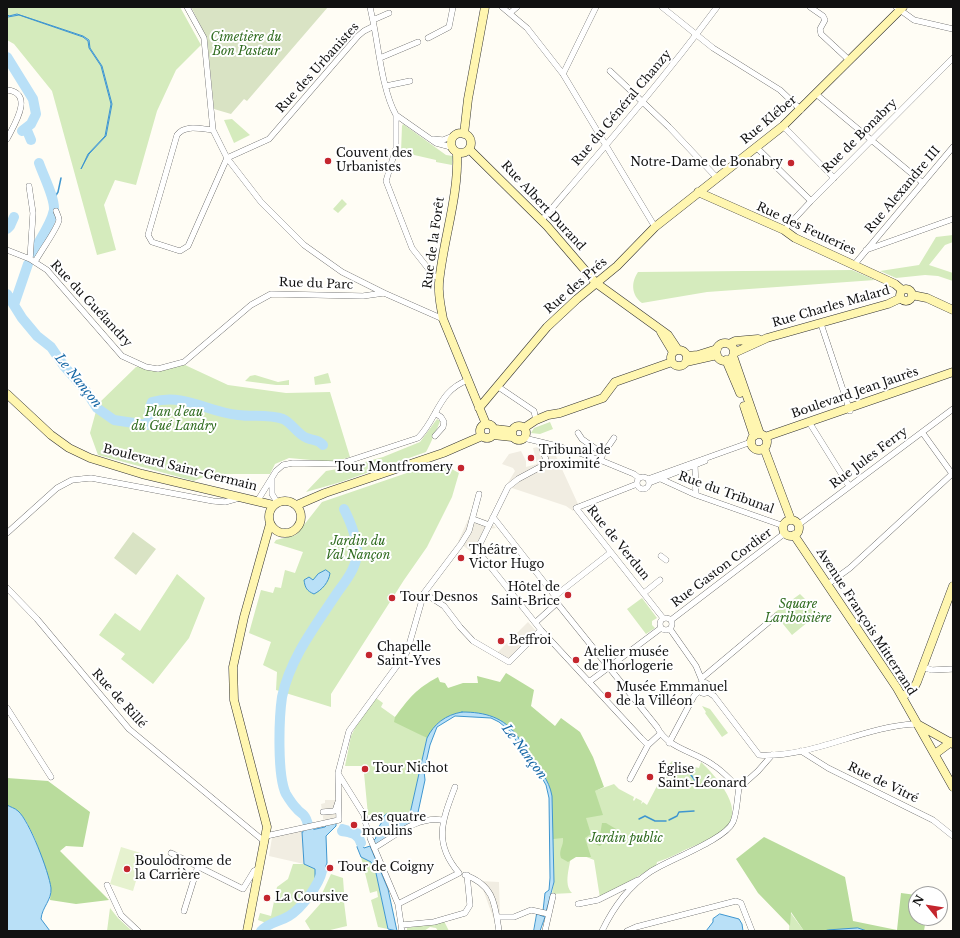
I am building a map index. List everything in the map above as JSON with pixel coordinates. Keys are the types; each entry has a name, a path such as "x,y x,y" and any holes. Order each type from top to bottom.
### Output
{"main road":[{"path":"457,135 470,139 471,144 469,149 462,153 454,150 450,142 457,135 468,99 485,7"},
{"name":"Rue Kléber","path":"698,192 783,126 899,8"},
{"name":"Rue Albert Durand","path":"469,149 542,220 596,283 657,327 676,351"},
{"name":"Rue de la Forêt","path":"454,150 452,204 440,278 439,293 442,319 486,424"},
{"name":"Rue des Prés","path":"479,408 547,327 634,250 655,227 698,192"},
{"name":"Rue des Feuteries","path":"698,192 784,230 795,238 895,284 901,294"},
{"name":"Rue Charles Malard","path":"729,344 754,341 821,324 888,304 901,294 907,300 912,294 928,298 953,310"},
{"path":"717,352 721,359 731,357 754,341"},
{"path":"717,352 721,344 729,344 733,348 731,357 737,379 789,525"},
{"path":"672,362 671,357 676,351 684,352 687,359"},
{"path":"512,434 517,426 524,428 536,420 548,415 560,413 603,398 615,382 672,362 679,366 687,359 717,352"},
{"name":"Boulevard Jean Jaurès","path":"759,441 953,372"},
{"name":"Boulevard Jean Jaurès","path":"850,409 953,375"},
{"name":"Boulevard Saint-Germain","path":"7,394 51,435 68,448 90,458 142,474 236,497 275,504"},
{"path":"482,436 480,430 486,424 492,425 494,432"},
{"path":"296,505 326,493 443,453 482,436 487,438 494,432 512,434 518,440 524,438 526,432 524,428"},
{"path":"270,524 277,531 282,533 292,532 299,524 301,514 326,493"},
{"path":"236,497 256,503 269,513"},
{"path":"247,931 268,827 238,715 233,683 236,651 266,544 270,524 269,513 275,504 287,500 296,505 301,514"},
{"name":"Avenue François Mitterrand","path":"789,525 789,536 794,535 902,697 953,787"},
{"path":"266,544 277,531"},
{"path":"902,697 914,688 953,586"},
{"path":"916,724 952,743 935,754"}],"street":[{"path":"187,7 204,38 213,130 227,158 260,202 304,245 342,272 442,319"},
{"path":"370,7 373,23 389,13"},
{"path":"428,38 449,27 453,7"},
{"path":"502,7 527,28 563,74 655,227"},
{"path":"510,13 517,7"},
{"path":"563,74 596,7"},
{"path":"662,7 718,52 780,90 800,110"},
{"name":"Rue du Général Chanzy","path":"542,220 606,145 717,7"},
{"path":"810,7 823,16 825,20 820,29 820,34 849,60"},
{"path":"899,8 914,20 953,29"},
{"name":"Rue des Urbanistes","path":"227,158 269,139 358,36 373,23 386,86 392,109 396,115"},
{"path":"380,58 418,42"},
{"name":"Rue de Bonabry","path":"784,230 870,140 953,58"},
{"path":"610,71 686,144 717,178"},
{"path":"386,86 410,81"},
{"path":"7,90 16,93 21,100 21,109 7,139"},
{"path":"816,94 923,183"},
{"path":"396,115 430,139 454,150"},
{"path":"396,115 396,148 386,181 412,248 434,276 440,278"},
{"path":"783,126 834,178"},
{"path":"213,130 186,128 180,130 177,134 148,235 149,240 180,251 188,246 227,158"},
{"path":"430,139 443,140 457,135"},
{"path":"756,147 811,201"},
{"name":"Rue Alexandre III","path":"854,265 953,147"},
{"path":"29,186 33,213 33,261"},
{"path":"33,261 59,220 56,211"},
{"path":"866,250 953,219"},
{"name":"Rue du Guélandry","path":"7,250 33,261 47,270 122,356 146,367 158,369 184,362"},
{"name":"Rue du Parc","path":"184,362 250,305 271,294 363,296 384,293"},
{"path":"821,324 850,409"},
{"path":"258,500 276,471 283,465 293,463 338,464 418,438 445,395 453,387 468,380"},
{"path":"497,386 534,411 536,420"},
{"name":"Rue Jules Ferry","path":"789,525 850,486 953,409"},
{"path":"434,413 442,416 444,422 443,427 435,436"},
{"path":"810,423 850,486"},
{"path":"828,584 850,568 952,475 922,432"},
{"path":"578,433 582,440 603,454"},
{"path":"524,438 600,460 634,474 638,481 639,488 645,489 648,481 642,477 638,481"},
{"path":"600,460 614,438"},
{"name":"Boulevard Jean Jaurès","path":"648,481 661,479 759,441"},
{"name":"Boulevard Jean Jaurès","path":"648,481 759,441"},
{"path":"540,442 546,460 544,465 511,484 477,550 541,630 648,745"},
{"path":"696,466 696,495"},
{"path":"7,533 57,488 72,480 91,478 213,501 225,502 236,497"},
{"path":"272,478 272,494 275,504"},
{"name":"Rue du Tribunal","path":"661,479 696,495 789,525"},
{"name":"Rue de Verdun","path":"638,481 576,508 610,553 663,618"},
{"path":"266,839 339,820 338,773 351,726 407,652 424,593 462,544 473,519 479,494"},
{"path":"493,517 660,734 669,743 713,764 738,788"},
{"path":"473,519 489,525"},
{"name":"Rue Gaston Cordier","path":"671,620 789,525"},
{"path":"536,622 556,600 610,553"},
{"path":"661,556 666,560"},
{"path":"644,593 660,580"},
{"name":"Rue de Rillé","path":"7,588 36,619 129,728 266,839"},
{"path":"424,593 444,606 473,641 510,662 541,630"},
{"path":"669,743 694,696 699,691 698,687 703,681 776,616"},
{"path":"661,628 660,623 663,618 667,618 671,620 672,626 670,629"},
{"path":"661,628 666,631 670,629"},
{"path":"589,682 661,628"},
{"path":"670,629 696,666 703,681 709,686 708,692"},
{"path":"922,667 932,670 953,669"},
{"path":"699,691 703,694 708,692"},
{"path":"708,692 714,696 759,755 765,756 801,751 897,725 916,724"},
{"path":"7,708 51,777"},
{"path":"630,779 648,745 660,734"},
{"name":"Rue de Vitré","path":"801,751 828,768 933,820 953,836"},
{"path":"578,904 598,900 712,840 726,831 734,822 738,788 758,771 772,755"},
{"path":"338,773 364,815 369,836 398,904 402,928 465,914 470,905 467,875"},
{"path":"455,787 442,820 442,833 444,845 451,864 459,874"},
{"path":"323,812 335,811 339,800"},
{"path":"374,848 420,821 434,819 442,820"},
{"path":"171,853 243,889 254,871 260,868"},
{"path":"184,911 198,866"},
{"path":"602,931 613,909 626,893 650,872"},
{"path":"398,904 459,874 467,875 480,881 489,890 498,918 499,931"},
{"path":"107,885 121,915 138,931"},
{"path":"545,931 553,896"},
{"path":"627,931 636,927 736,901 741,903 752,931"},
{"path":"498,918 514,917 531,910 548,914"}],"green space":[{"path":"7,7 180,7 201,45 176,70 157,111 136,185 115,180 104,205 116,250 97,255 52,91 14,44 7,40"},
{"name":"Cimetière du Bon Pasteur","path":"191,7 328,7 247,101 244,99 231,114 214,109 207,38"},
{"path":"232,119 250,135 234,143 224,120"},
{"path":"403,124 446,155 453,156 452,165 401,152"},
{"path":"342,199 347,204 338,213 333,209"},
{"path":"953,235 953,242 945,245 929,265 953,273 953,281 938,276 925,275 896,278 880,271 919,265 936,237"},
{"path":"852,270 875,280 707,292 642,303 638,300 633,288 634,280 638,272"},
{"name":"Plan d'eau du Gué Landry","path":"185,365 228,385 286,393 330,392 350,457 333,462 289,458 275,464 270,474 211,474 194,481 98,455 90,433 98,404 136,367"},
{"path":"328,373 331,383 315,385 314,377"},
{"path":"255,375 278,382 289,380 289,385 245,381 250,376"},
{"path":"437,419 440,421 426,452 341,482 306,492 326,471 383,457 420,442"},
{"path":"550,422 553,429 540,434 531,433 534,428"},
{"name":"Jardin du Val Nançon","path":"439,462 459,473 452,497 427,547 404,580 331,694 331,707 276,690 277,672 263,665 271,642 249,633 261,590 273,593 275,587 281,588 285,570 295,573 303,552 274,543 276,540 296,535 322,502"},
{"path":"133,532 156,549 136,575 114,558"},
{"path":"177,574 205,598 189,638 153,684 121,659 125,654 99,635 115,613 140,631"},
{"name":"Square Lariboisière","path":"800,594 819,613 792,635 774,613"},
{"path":"642,598 657,618 652,621 652,625 655,628 646,634 627,609"},
{"path":"506,673 534,690 531,706 555,726 561,718 580,732 593,757 604,787 595,791 603,815 586,818 591,834 585,838 591,857 576,857 568,862 561,858 560,853 563,838 553,839 550,798 547,784 508,726 487,716 460,713 438,723 429,739 394,722 395,717 414,694 438,677 440,682 445,683 448,688 463,683 478,683 477,676 500,682"},
{"path":"376,698 383,703 381,707 395,717 395,720 427,738 409,818 397,830 387,815 379,819 374,815 368,815 364,773 368,771 368,768 363,766 345,766 351,736 356,726"},
{"path":"702,706 710,709 728,733 722,737 705,713 706,712"},
{"name":"Jardin public","path":"672,761 693,772 695,767 699,768 701,762 714,775 731,802 731,820 726,828 711,838 667,859 657,862 656,866 600,898 594,860 584,856 571,855 567,880 569,889 572,893 552,894 554,882 552,806 614,784 619,789 634,797 634,801 636,798 642,801 641,804 643,802 647,805 667,767"},
{"path":"7,778 48,781 90,812 83,847 66,846 60,851 109,900 76,904 50,900 51,888 35,839 26,821 18,811 7,805"},
{"path":"602,823 606,823 616,829 616,832 600,846 595,844 592,840 600,835"},
{"path":"343,828 358,832 362,844 356,845 356,837 343,835"},
{"path":"764,837 845,877 853,921 897,930 901,893 908,894 908,926 925,926 924,931 804,931 791,912 790,926 758,893 736,859"},
{"name":"Boulodrome de la Carrière","path":"121,847 144,854 133,891 110,884"},
{"path":"361,857 371,862 376,873 388,929 378,927 371,900 378,897 377,891 370,893"},
{"path":"293,864 304,864 315,869 317,883 313,891 289,916 269,924 258,920 260,913 271,916 277,887 288,879"},
{"path":"331,874 343,878 344,892 337,892 338,902 344,902 347,926 326,931 311,931 305,921 321,903 319,900"},
{"path":"110,908 118,918 132,931 107,931"},
{"path":"790,912 804,931 789,931"},
{"path":"444,921 449,931 438,931 436,928 430,927 424,931 407,931 407,928"}],"shaded area":[{"path":"542,446 560,451 556,456 578,504 573,511 566,506 506,486 515,471 513,468 502,464 509,454 521,451 526,461 526,467 537,464 533,448"},
{"path":"470,515 489,521 496,528 490,529 478,552 473,553 458,542"},
{"path":"528,622 537,632 510,659 497,653"},
{"path":"325,800 339,800 339,820 324,824 321,804 325,803"},
{"path":"302,826 304,864 269,856 273,831"},
{"path":"480,881 499,882 500,919 494,920"}],"water":[{"path":"7,14 9,16 17,14 83,36 89,40 90,48 102,66 112,104 106,136 89,154 81,169 88,154 105,136 111,104 101,66 89,48 88,41 83,37 19,15 8,17"},
{"path":"326,570 330,573 325,585 314,594 310,592 306,587 304,580 309,577 313,580 318,574"},
{"path":"462,712 478,713 493,717 507,725 518,737 529,756 549,784 552,796 554,882 546,912 543,911 545,893 549,890 550,878 549,798 546,785 538,771 524,754 511,732 499,722 491,718 455,716 437,727 430,745 424,771 425,780 417,817 405,828 402,825 409,818 427,738 433,728 445,718"},
{"path":"7,805 17,810 28,825 47,870 51,892 41,919 50,931 7,931"},
{"path":"387,814 398,832 376,846 373,841 376,838 374,834 382,822 381,819"},
{"path":"336,822 336,826 326,836 326,871 319,885 315,881 315,869 304,864 302,832 325,827 329,823"},
{"path":"362,845 364,848 370,846 388,889 397,931 388,929 376,873 371,862 361,857 357,847"},
{"path":"537,914 545,917 540,931 534,931"},
{"path":"720,914 739,919 742,924 743,931 706,931 713,922 713,919"},
{"path":"858,928 867,931 824,931 828,930"}],"waterway":[{"name":"Le Nançon","path":"7,57 33,99 36,114 31,124 22,131"},
{"name":"Le Nançon","path":"26,128 31,140"},
{"name":"Le Nançon","path":"33,252 48,226 54,210 51,193 39,163"},
{"path":"53,200 58,192 61,178"},
{"name":"Le Nançon","path":"7,229 14,217"},
{"name":"Le Nançon","path":"14,305 28,264"},
{"name":"Le Nançon","path":"7,294 22,318 37,336 51,347 64,366 86,391 97,408 114,420 147,425 152,402 164,400 186,401 243,416 278,417 289,423 304,436 323,445"},
{"name":"Le Nançon","path":"309,835 308,823 304,815 290,800 283,786 280,761 281,706 286,683 297,655 312,630 349,576 356,560 357,549 355,537 344,509"},
{"path":"691,775 697,783"},
{"path":"669,820 677,816 679,812 694,811"},
{"path":"639,819 645,816 655,821 666,821"},
{"name":"Le Nançon","path":"387,836 410,821 412,817"},
{"name":"Le Nançon","path":"342,827 363,833"},
{"name":"Le Nançon","path":"342,831 356,835 361,843"},
{"path":"261,931 271,924 294,913 313,890 322,871"}],"place":[{"name":"Couvent des Urbanistes","path":"328,161"},
{"name":"Notre-Dame de Bonabry","path":"791,163"},
{"name":"Tribunal de proximité","path":"531,458"},
{"name":"Tour Montfromery","path":"461,468"},
{"name":"Théâtre Victor Hugo","path":"461,558"},
{"name":"Hôtel de Saint-Brice","path":"568,595"},
{"name":"Tour Desnos","path":"392,598"},
{"name":"Beffroi","path":"501,641"},
{"name":"Chapelle Saint-Yves","path":"369,655"},
{"name":"Atelier musée de l'horlogerie","path":"576,660"},
{"name":"Musée Emmanuel de la Villéon","path":"608,695"},
{"name":"Tour Nichot","path":"365,769"},
{"name":"Église Saint-Léonard","path":"650,777"},
{"name":"Les quatre moulins","path":"354,825"},
{"name":"Tour de Coigny","path":"330,868"},
{"name":"Boulodrome de la Carrière","path":"127,869"},
{"name":"La Coursive","path":"267,898"}]}
